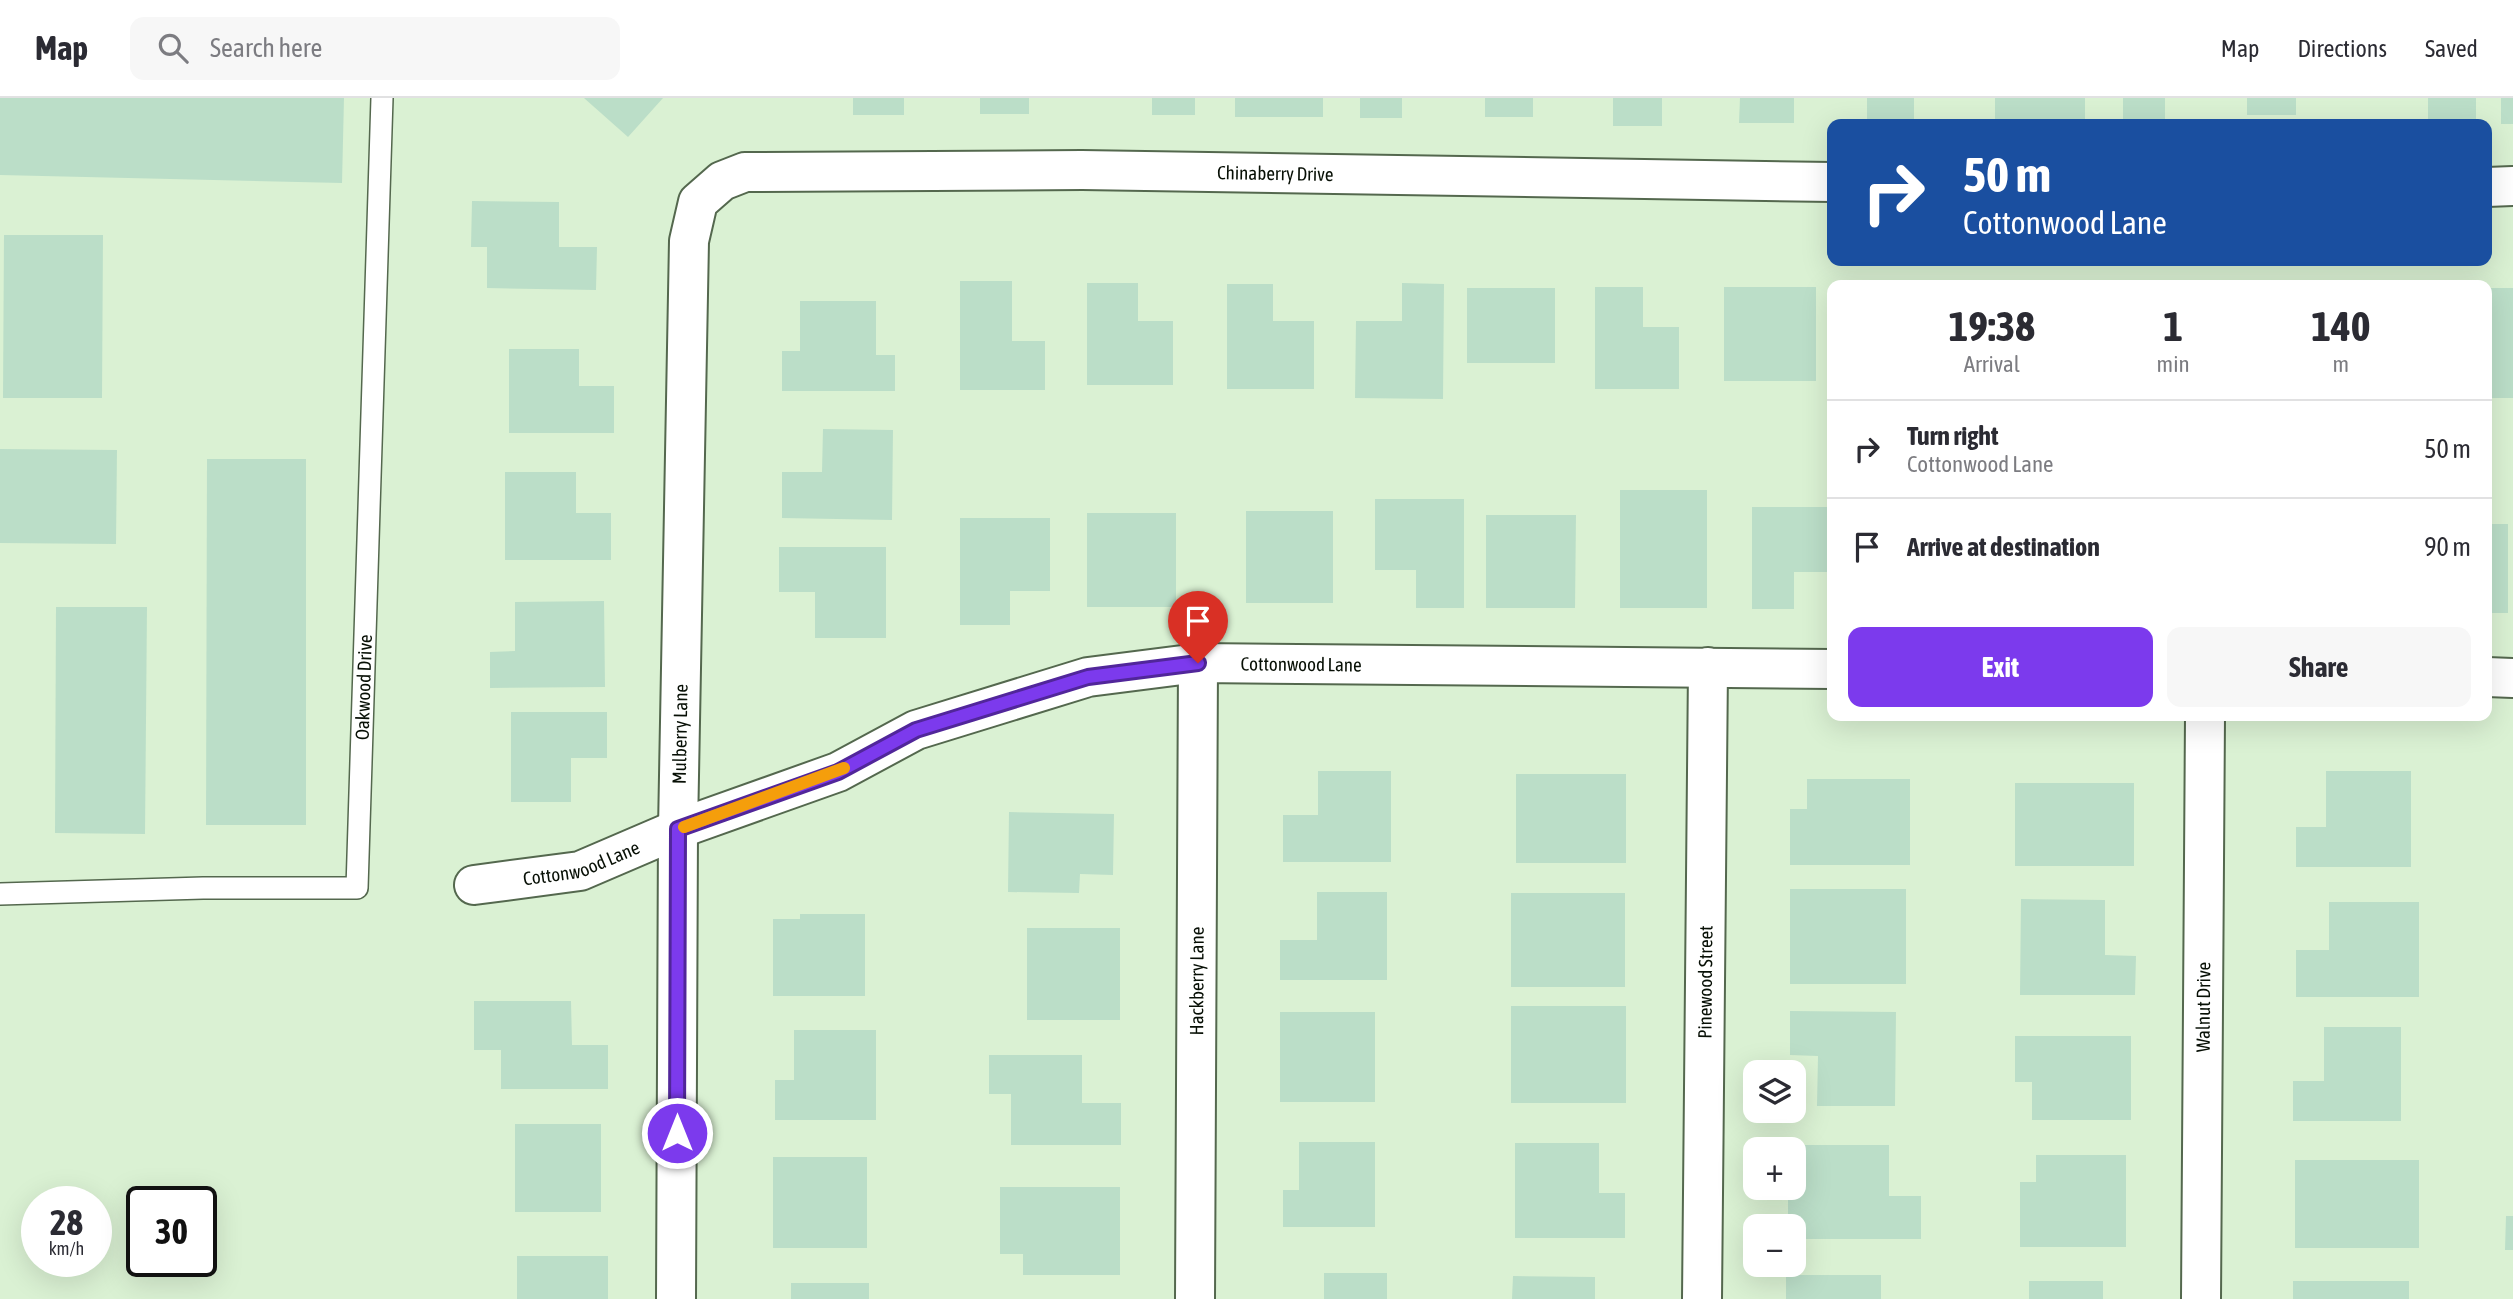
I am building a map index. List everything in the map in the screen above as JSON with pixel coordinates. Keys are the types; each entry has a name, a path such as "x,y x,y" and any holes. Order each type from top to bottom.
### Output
{"street":[{"name":"Chinaberry Drive","path":"722,181 745,172 1082,170 1827,182"},
{"name":"Mulberry Lane","path":"676,1299 678,829 689,241 698,202 722,181"},
{"path":"2492,187 2513,187"},
{"name":"Cottonwood Lane","path":"474,885 580,871 678,829 838,772 916,730 1088,677 1198,663 1827,669"},
{"name":"Hackberry Lane","path":"1195,1299 1198,663"},
{"name":"Pinewood Street","path":"1702,1299 1708,667"},
{"path":"2492,677 2513,678"},
{"name":"Walnut Drive","path":"2201,1299 2205,721"}],"lane":[{"name":"Oakwood Drive","path":"0,894 203,888 357,888 382,98"}],"building":[{"path":"0,98 344,98 342,183 0,175"},
{"path":"584,98 663,98 628,137"},
{"path":"853,98 904,98 904,115 853,115"},
{"path":"980,98 1029,98 1029,114 980,114"},
{"path":"1152,98 1195,98 1195,115 1152,115"},
{"path":"1235,98 1323,98 1323,117 1235,117"},
{"path":"1360,98 1402,98 1402,118 1360,118"},
{"path":"1485,98 1533,98 1533,117 1485,117"},
{"path":"1613,98 1662,98 1662,126 1613,126"},
{"path":"1740,98 1794,98 1794,123 1739,123"},
{"path":"1867,98 1914,98 1914,119 1867,119"},
{"path":"1995,98 2085,98 2085,119 1995,119"},
{"path":"2123,98 2165,98 2165,119 2123,119"},
{"path":"2247,98 2296,98 2296,115 2247,115"},
{"path":"2428,98 2476,98 2476,119 2428,119"},
{"path":"2501,98 2513,98 2513,124 2501,124"},
{"path":"472,201 559,202 559,247 597,247 596,290 487,288 487,247 471,247"},
{"path":"4,235 103,235 102,398 3,398"},
{"path":"960,281 1012,281 1012,341 1045,341 1045,390 960,390"},
{"path":"1087,283 1138,283 1138,321 1173,321 1173,385 1087,385"},
{"path":"1402,283 1444,284 1443,399 1355,398 1356,321 1402,321"},
{"path":"1227,284 1273,284 1273,321 1314,321 1314,389 1227,389"},
{"path":"1595,287 1643,287 1643,327 1679,327 1679,389 1595,389"},
{"path":"1724,287 1816,287 1816,381 1724,381"},
{"path":"1467,288 1555,288 1555,363 1467,363"},
{"path":"2492,288 2513,288 2513,398 2492,398"},
{"path":"800,301 876,301 876,355 895,355 895,391 782,391 782,351 800,351"},
{"path":"509,349 579,349 579,386 614,386 614,433 509,433"},
{"path":"823,429 893,430 892,520 782,518 782,472 822,472"},
{"path":"0,449 117,450 116,544 0,543"},
{"path":"207,459 306,459 306,825 206,825"},
{"path":"505,472 576,472 576,513 611,513 611,560 505,560"},
{"path":"1620,490 1707,490 1707,608 1620,608"},
{"path":"1375,499 1464,499 1464,608 1416,608 1416,570 1375,570"},
{"path":"1752,507 1827,507 1827,572 1794,572 1794,609 1752,609"},
{"path":"1246,511 1333,511 1333,603 1246,603"},
{"path":"1087,513 1176,513 1176,607 1087,607"},
{"path":"1486,515 1576,515 1575,608 1486,608"},
{"path":"960,518 1050,518 1050,591 1010,591 1010,625 960,625"},
{"path":"2492,524 2508,524 2508,613 2492,613"},
{"path":"779,547 886,547 886,638 815,638 815,592 779,592"},
{"path":"604,601 605,687 490,688 490,652 515,651 515,602"},
{"path":"56,607 147,607 145,834 55,833"},
{"path":"511,712 607,712 607,758 571,758 571,802 511,802"},
{"path":"1318,771 1391,771 1391,862 1283,862 1283,815 1318,815"},
{"path":"2326,771 2411,771 2411,867 2296,867 2296,827 2326,827"},
{"path":"1516,774 1626,774 1626,863 1516,863"},
{"path":"1807,779 1910,779 1910,865 1790,865 1790,809 1807,809"},
{"path":"2015,783 2134,783 2134,866 2015,866"},
{"path":"1009,812 1114,814 1113,875 1080,874 1079,893 1008,892"},
{"path":"1790,889 1906,889 1906,984 1790,984"},
{"path":"1317,892 1387,892 1387,980 1280,980 1280,940 1317,940"},
{"path":"1511,893 1625,893 1625,987 1511,987"},
{"path":"2021,899 2105,900 2105,955 2136,956 2135,995 2020,995"},
{"path":"2329,902 2419,902 2419,997 2296,997 2296,950 2329,950"},
{"path":"800,914 865,914 865,996 773,996 773,919 800,919"},
{"path":"1027,928 1120,928 1120,1020 1027,1020"},
{"path":"474,1001 571,1001 572,1045 608,1045 608,1089 501,1089 501,1050 474,1050"},
{"path":"1511,1006 1626,1006 1626,1103 1511,1103"},
{"path":"1790,1011 1896,1012 1895,1106 1817,1106 1818,1056 1790,1055"},
{"path":"1280,1012 1375,1012 1375,1102 1280,1102"},
{"path":"2324,1027 2401,1027 2401,1121 2293,1121 2293,1081 2324,1081"},
{"path":"794,1030 876,1030 876,1120 775,1120 775,1080 794,1080"},
{"path":"2015,1036 2131,1036 2131,1120 2032,1120 2032,1082 2015,1082"},
{"path":"989,1055 1082,1055 1082,1103 1121,1103 1121,1145 1011,1145 1011,1094 989,1094"},
{"path":"515,1124 601,1124 601,1212 515,1212"},
{"path":"1299,1142 1375,1142 1375,1227 1283,1227 1283,1190 1299,1190"},
{"path":"1515,1143 1599,1143 1599,1193 1625,1193 1625,1238 1515,1238"},
{"path":"1806,1145 1889,1145 1889,1196 1921,1196 1921,1239 1806,1239 1806,1214 1788,1214 1788,1200 1806,1200"},
{"path":"2036,1155 2126,1155 2126,1247 2020,1247 2020,1182 2036,1182"},
{"path":"773,1157 867,1157 867,1248 773,1248"},
{"path":"2295,1160 2419,1160 2419,1248 2295,1248"},
{"path":"1000,1187 1120,1187 1120,1275 1023,1275 1023,1254 1000,1254"},
{"path":"2506,1216 2513,1216 2513,1250 2505,1250"},
{"path":"517,1256 608,1256 608,1299 517,1299"},
{"path":"1324,1273 1387,1273 1387,1299 1324,1299"},
{"path":"1881,1275 1881,1299 1786,1299 1786,1277"},
{"path":"1513,1276 1595,1277 1595,1299 1512,1299"},
{"path":"2029,1281 2103,1281 2103,1299 2029,1299"},
{"path":"2293,1281 2409,1281 2409,1299 2293,1299"},
{"path":"791,1283 869,1283 869,1299 791,1299"}],"slow traffic":[{"path":"684,827 844,768"}],"route":[{"path":"677,1133 678,829 838,772 916,730 1088,677 1198,663"}]}
